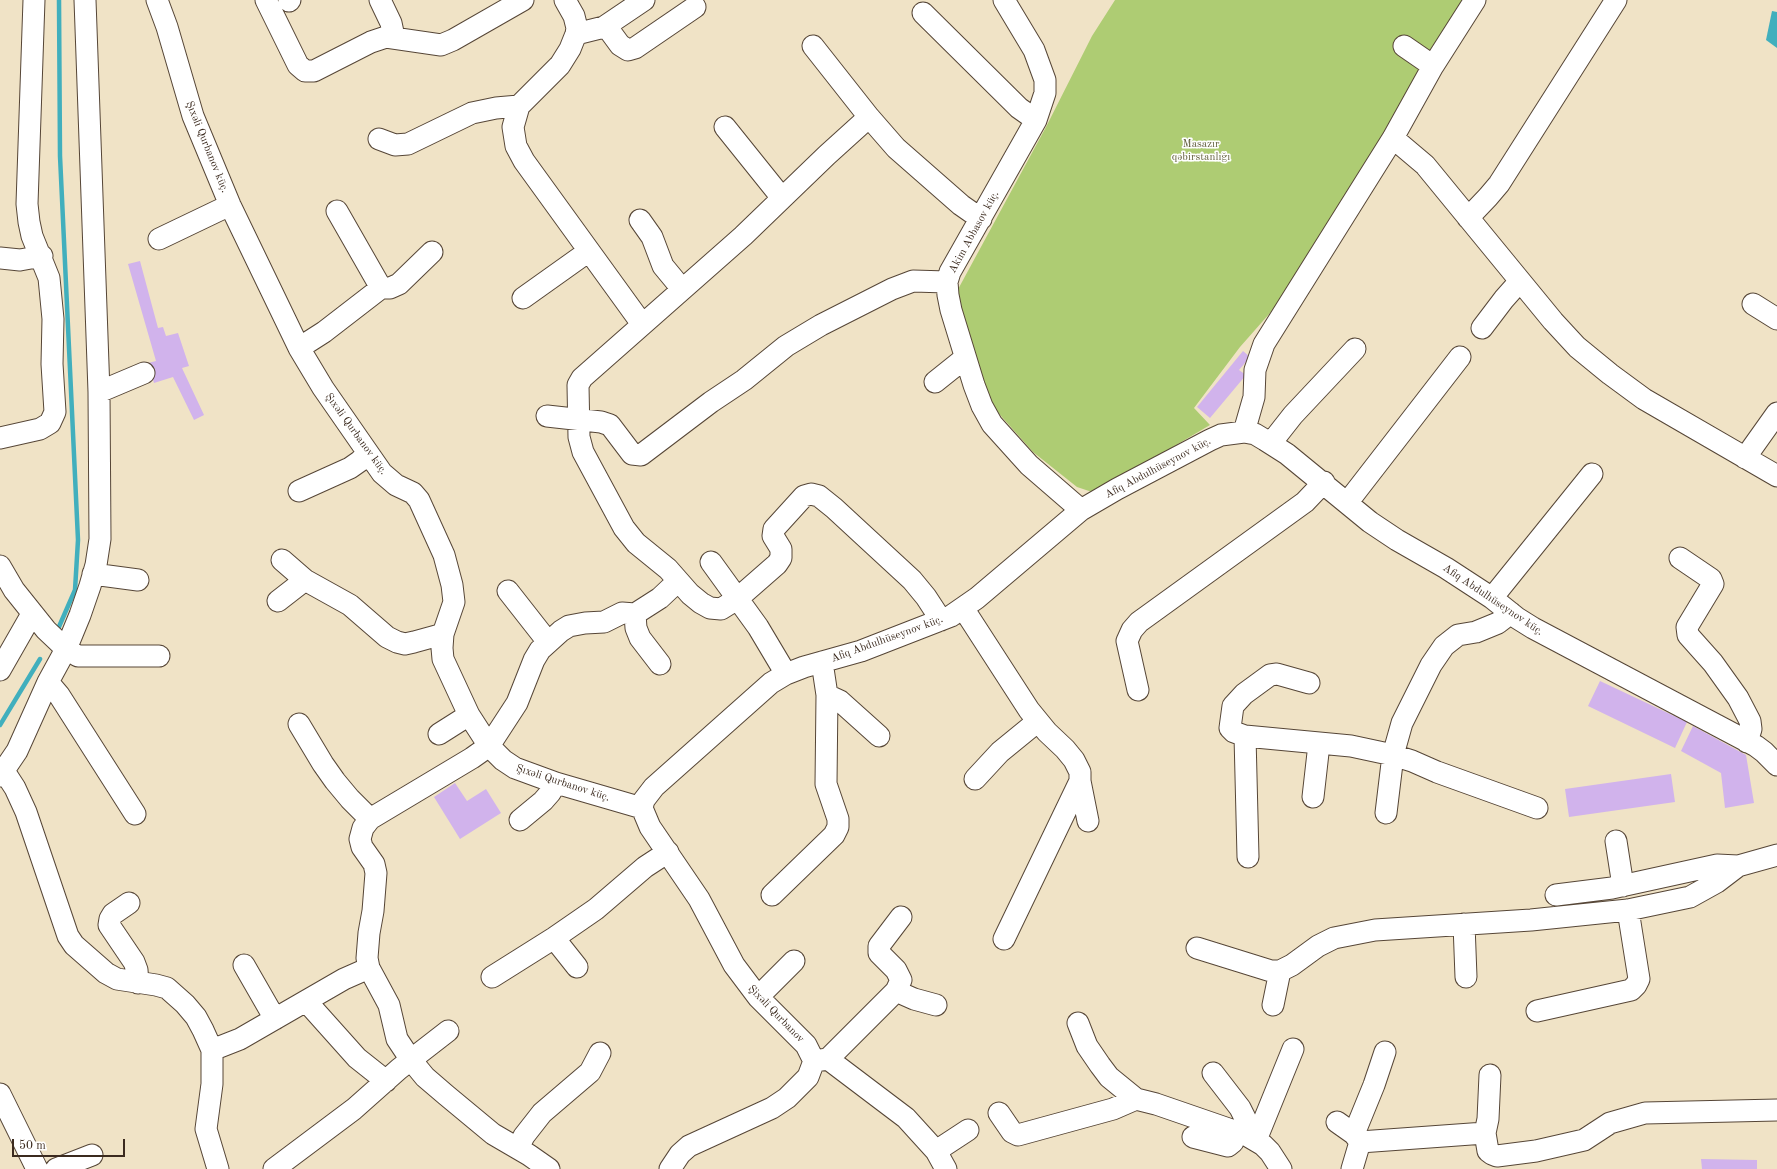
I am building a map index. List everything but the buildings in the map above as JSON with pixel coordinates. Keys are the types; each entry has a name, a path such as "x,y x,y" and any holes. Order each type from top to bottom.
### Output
{"street":[{"path":"0,438 40,429 50,423 55,412 52,364 53,319 49,278 42,256 32,236 29,222 28,204 34,0"},
{"path":"85,0 99,392 100,539 93,574 80,615 66,649 48,682 17,751 2,773 15,788 26,812 68,936 74,945 106,973 117,979 166,988 179,998 196,1017 212,1050 212,1084 206,1129 218,1169"},
{"name":"Şıxəli Qurbanov küç.","path":"157,0 167,27 191,110 230,206 299,348 323,388 367,454 396,485 413,493 419,500 444,555 452,585 454,602 443,634 442,648 444,659 469,715 489,746 503,760 515,768 556,783 642,808"},
{"path":"266,0 298,65 305,71 314,71 371,42 386,37 441,45 454,40 523,0"},
{"path":"380,0 391,23 394,37"},
{"path":"565,0 574,16 577,28 576,34 570,49 560,65 519,106 513,127 516,146 524,161 642,324"},
{"path":"576,34 604,27 644,0"},
{"name":"Akim Abbasov küç.","path":"1004,0 1034,50 1045,80 1045,93 1036,120 982,219 950,272 948,282 951,310 982,406 992,424 1029,465 1082,510"},
{"path":"1244,432 1254,398 1255,370 1264,344 1393,138 1433,66 1475,0"},
{"path":"1468,218 1499,184 1616,0"},
{"path":"604,27 609,30 620,45 628,50 636,48 695,7"},
{"path":"923,13 1019,108 1036,120"},
{"path":"813,46 869,117 896,148 961,205 982,219"},
{"path":"1404,46 1433,66"},
{"path":"379,139 395,145 408,144 472,113 496,108 519,106"},
{"path":"869,117 743,236 582,378 578,385 579,437 583,452 624,528 636,543 668,569 690,594 710,608 721,609 738,599 778,564 781,558 781,549 773,536 774,529 804,496 811,494 819,496 834,508 912,580 926,597 941,620"},
{"path":"725,127 782,198"},
{"path":"1393,138 1425,165 1552,321 1610,374 1644,398 1777,476"},
{"path":"159,239 230,206"},
{"path":"337,211 381,288"},
{"path":"640,220 652,237 663,266 682,290"},
{"path":"523,298 589,251"},
{"path":"299,348 324,332 381,288 390,288 399,284 432,252"},
{"path":"0,258 20,260 42,256"},
{"path":"547,416 602,422 610,425 632,454 641,455 711,402 744,380 786,346 821,325 892,289 913,281 948,282"},
{"path":"1482,328 1520,281"},
{"path":"1753,304 1777,319"},
{"path":"1271,443 1294,415 1355,349"},
{"path":"1347,503 1460,357"},
{"path":"935,382 966,358"},
{"path":"99,392 144,373"},
{"path":"1744,458 1777,413"},
{"name":"Afiq Abdulhüseynov küç.","path":"642,808 644,800 654,787 754,696 771,683 786,674 861,651 941,620 963,608 1082,510 1117,488 1210,440 1222,435 1244,432 1255,434 1271,443 1324,482 1370,522 1397,540 1446,568 1551,639 1747,742 1764,752 1777,764"},
{"path":"299,491 350,468 367,454"},
{"path":"1492,598 1592,474"},
{"path":"1138,690 1127,641 1132,630 1139,622 1305,502 1324,482"},
{"path":"1680,558 1711,579 1713,584 1687,627 1688,635 1713,663 1738,698 1750,721 1751,729 1747,742"},
{"path":"282,560 305,580 350,605 387,637 397,642 404,644 443,634"},
{"path":"711,562 758,627 786,674"},
{"path":"0,566 14,590 32,614 66,649 78,656 159,656"},
{"path":"93,574 138,580"},
{"path":"278,601 305,580"},
{"path":"549,1169 518,1148 506,1143 475,1120 425,1077 411,1060 398,1039 389,1005 369,968 367,958 376,873 374,864 362,847 360,839 363,828 370,818 472,758 489,746 517,703 534,660 548,642 569,626 604,622 622,613 635,614 660,598 678,581"},
{"path":"508,591 548,642"},
{"path":"963,608 1038,722 1074,760 1080,772 1080,781 1088,821"},
{"path":"1386,812 1393,755 1402,723 1431,666 1444,646 1458,636 1476,632 1498,623 1511,613"},
{"path":"0,670 32,614"},
{"path":"635,614 636,628 640,638 660,664"},
{"path":"772,895 834,835 838,827 838,819 826,784 827,694 822,662"},
{"path":"1309,683 1277,674 1270,675 1244,694 1233,706 1230,728 1234,732 1246,736 1351,746 1393,755 1537,808"},
{"path":"48,682 63,700 135,814"},
{"path":"827,694 840,701 879,736"},
{"path":"439,734 469,715"},
{"path":"974,779 1000,752 1038,722"},
{"path":"299,724 335,781 350,799 370,818"},
{"path":"1246,736 1248,857"},
{"path":"1313,797 1319,744"},
{"path":"1004,939 1080,781"},
{"path":"520,820 547,797 556,783"},
{"name":"Şixəli Qurbanov","path":"642,808 650,827 699,899 734,965 758,997 821,1060"},
{"path":"1616,841 1624,886"},
{"path":"492,977 554,938 596,909 645,868 668,852"},
{"path":"1556,895 1624,886 1717,865 1738,866 1777,855"},
{"path":"1197,948 1271,971 1280,971 1292,965 1318,946 1334,938 1375,930 1531,920 1628,910 1690,896 1717,882 1738,866"},
{"path":"129,903 113,914 109,924 134,962 137,970 138,983"},
{"path":"1537,1011 1631,990 1636,985 1638,979 1628,910"},
{"path":"670,1169 680,1154 689,1146 772,1108 787,1098 808,1077 821,1060 896,991 901,980 896,970 879,953 879,946 901,917"},
{"path":"1464,924 1466,977"},
{"path":"554,938 577,967"},
{"path":"758,997 794,961"},
{"path":"244,965 275,1019"},
{"path":"212,1050 240,1040 306,1000 355,973 369,968"},
{"path":"1273,1005 1280,971"},
{"path":"896,991 914,1000 936,1005"},
{"path":"306,1000 357,1058 386,1081"},
{"path":"1078,1023 1087,1046 1109,1077 1136,1099 1156,1104 1246,1136 1270,1152 1281,1169"},
{"path":"274,1169 354,1109 411,1060 448,1031"},
{"path":"1193,1137 1228,1146 1246,1136 1293,1049"},
{"path":"1352,1169 1357,1138 1384,1052"},
{"path":"518,1148 524,1136 542,1113 590,1072 600,1053"},
{"path":"821,1060 906,1118 936,1151 946,1169"},
{"path":"1213,1073 1240,1108 1246,1120 1246,1136"},
{"path":"1490,1075 1488,1119 1485,1133 1488,1151 1497,1156 1584,1140 1610,1123 1646,1113 1777,1110"},
{"path":"0,1094 37,1169"},
{"path":"999,1113 1012,1132 1018,1135 1113,1108 1136,1099"},
{"path":"1336,1122 1357,1138 1485,1133"},
{"path":"936,1151 968,1130"},
{"path":"56,1169 92,1155"}],"green space":[{"name":"Masazır qəbirstanlığı","path":"1115,0 1465,0 1292,288 1240,347 1194,408 1210,425 1095,493 1077,487 1033,452 993,407 983,382 956,293 1046,127 1092,36"}],"water":[{"path":"1772,11 1777,12 1777,48 1766,40"}],"waterway":[{"path":"58,629 75,590 78,540 60,156 59,0"},
{"path":"0,725 40,659"}]}
